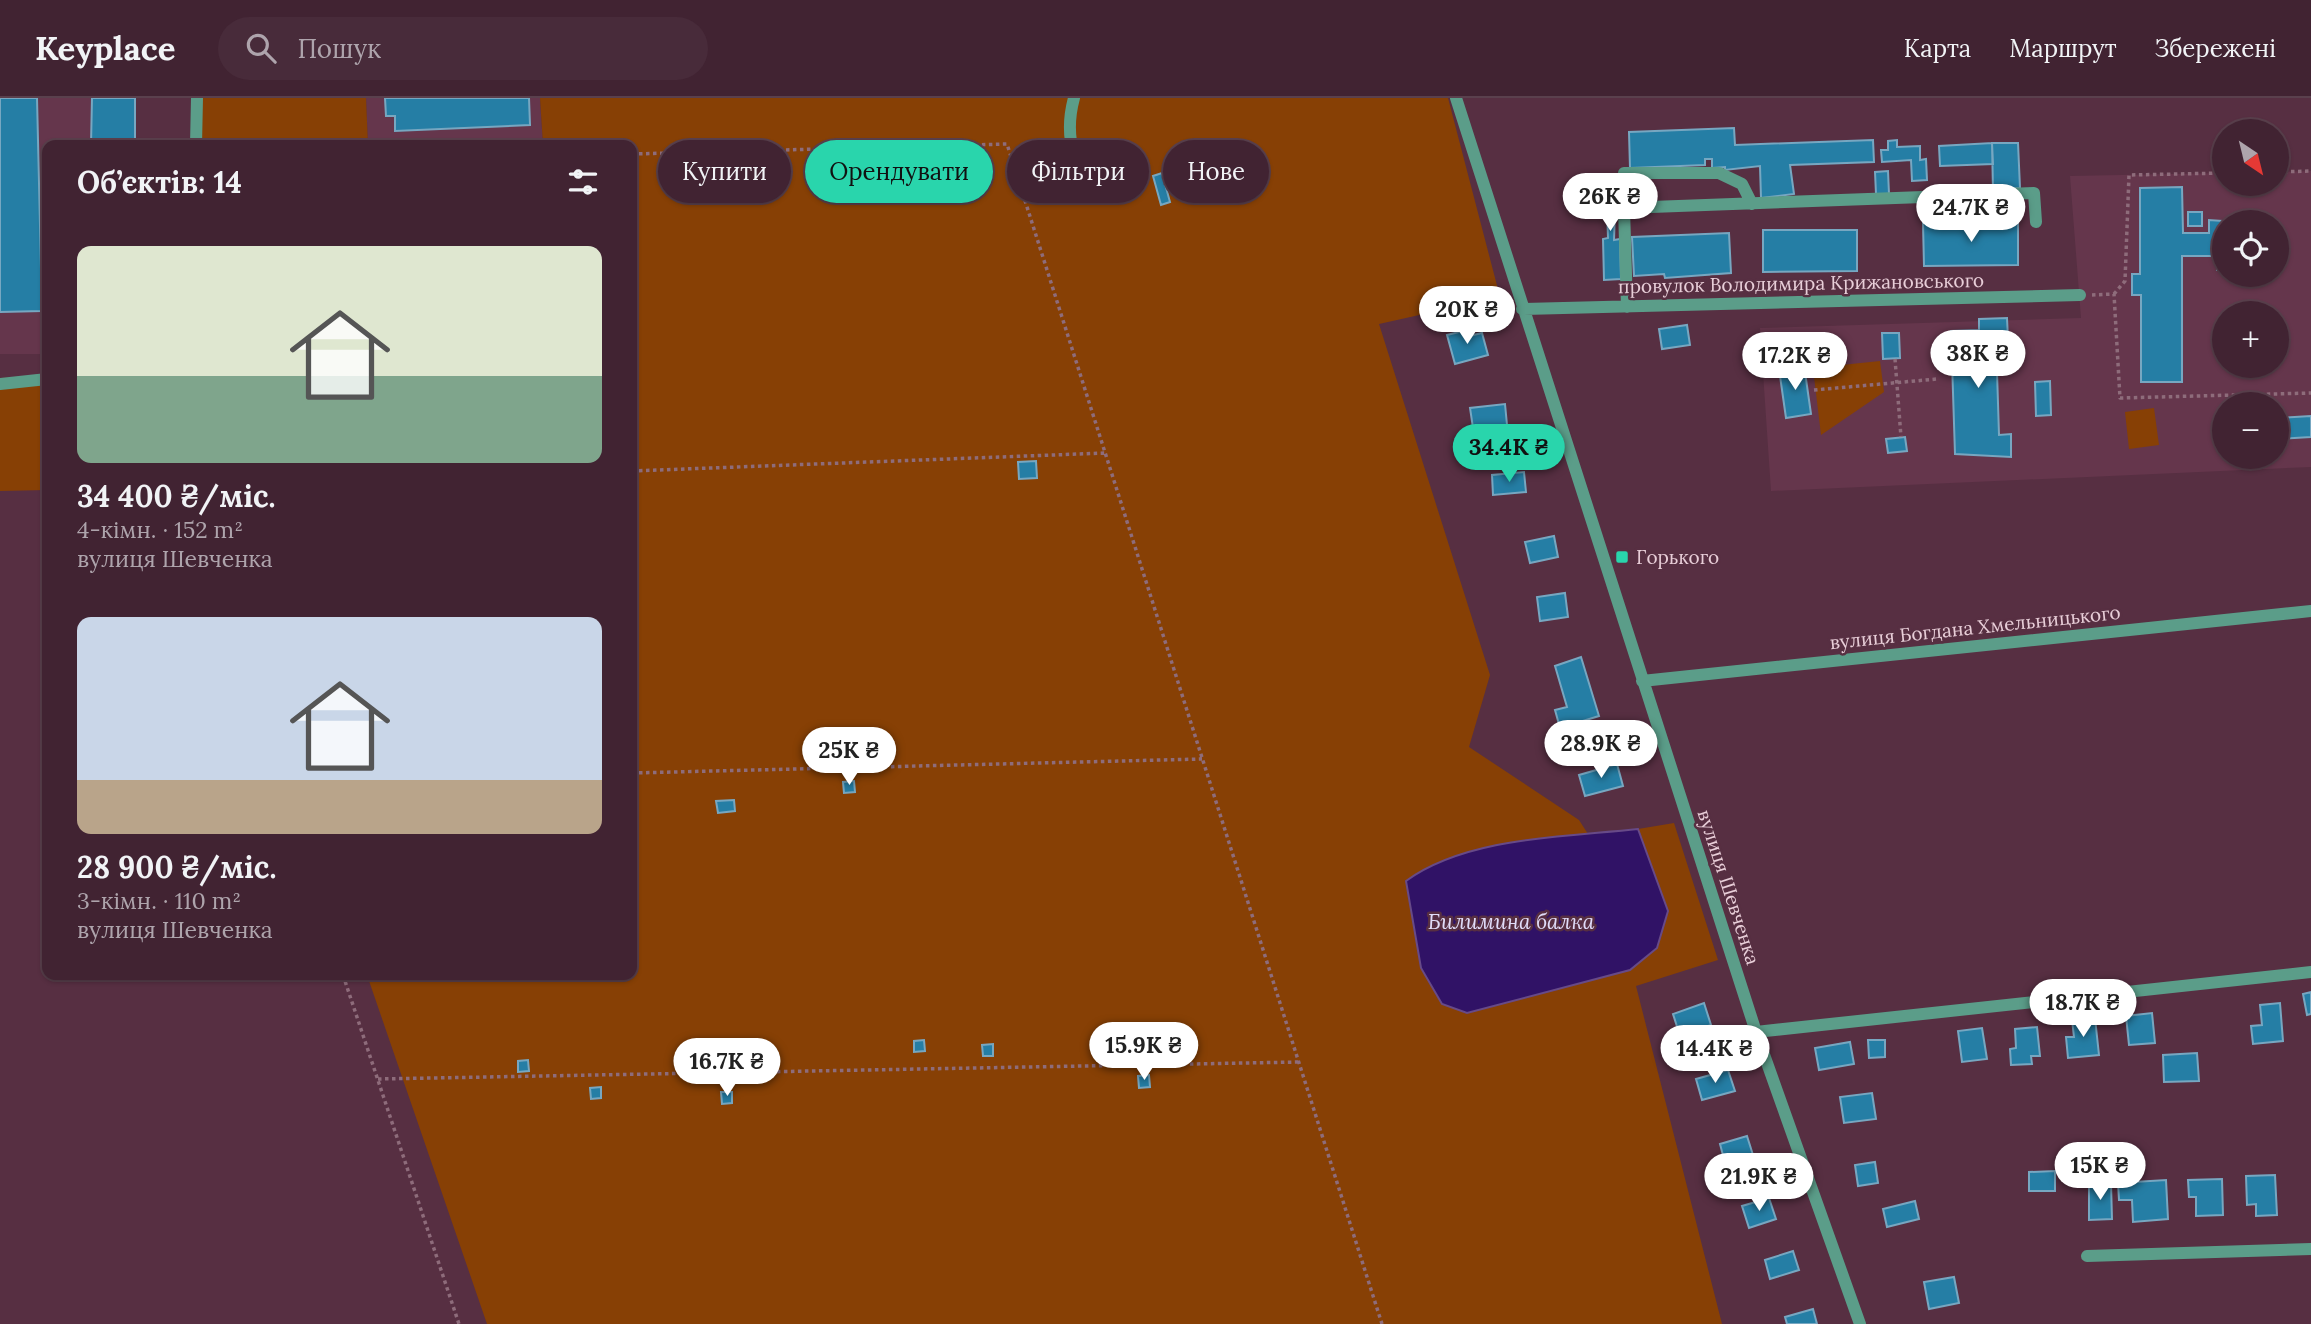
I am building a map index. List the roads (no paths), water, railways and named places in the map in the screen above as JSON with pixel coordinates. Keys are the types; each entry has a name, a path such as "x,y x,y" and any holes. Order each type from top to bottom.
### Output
{"street":[{"path":"196,140 197,98"},
{"path":"1071,140 1070,111 1074,98"},
{"name":"вулиця Шевченка","path":"1456,98 1756,1032 1860,1324"},
{"path":"1627,307 1625,173 1719,173 1742,184 1752,204"},
{"path":"1625,208 2034,194 2036,222"},
{"name":"провулок Володимира Крижановського","path":"1522,309 2080,295"},
{"path":"0,384 42,380"},
{"name":"вулиця Богдана Хмельницького","path":"1642,681 2311,611"},
{"path":"1756,1032 2311,972"},
{"path":"2087,1256 2311,1249"}],"water":[{"name":"Билимина балка","path":"1638,829 1668,911 1657,948 1630,970 1467,1013 1442,1004 1421,968 1406,881 1430,866 1487,847 1548,837"}],"place":[{"name":"Горького","path":"1622,557"}]}
